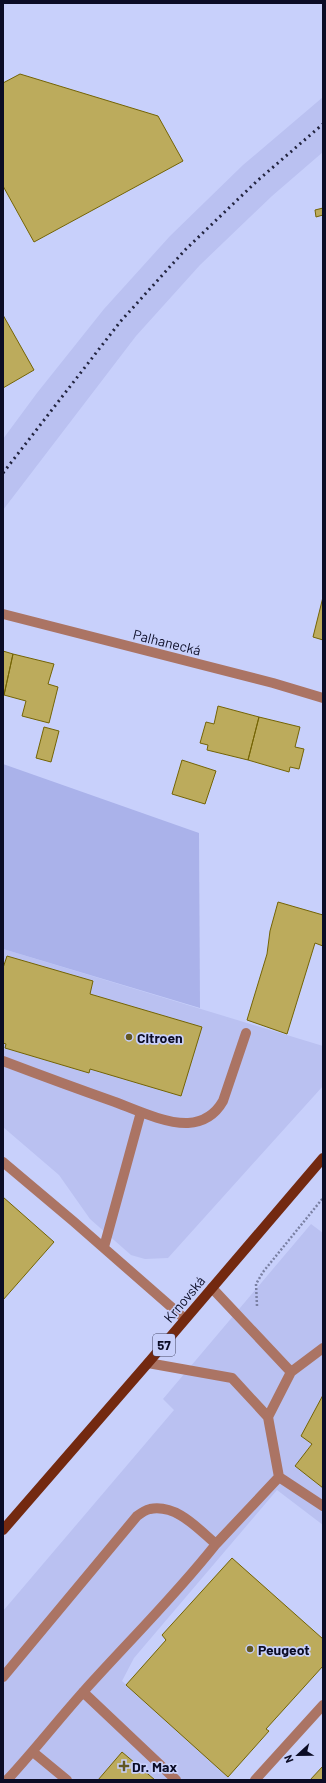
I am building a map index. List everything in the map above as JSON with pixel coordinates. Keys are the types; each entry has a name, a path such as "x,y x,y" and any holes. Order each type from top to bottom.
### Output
{"main road":[{"name":"Krnovská","path":"3,1530 323,1158"}],"street":[{"name":"Palhanecká","path":"3,614 273,683 323,698"},
{"path":"3,1061 141,1112 177,1123 198,1122 217,1111 223,1101 246,1033"},
{"path":"104,1247 141,1112"},
{"path":"3,1162 104,1247 185,1320"},
{"path":"212,1288 291,1372"},
{"path":"268,1417 291,1372 323,1348"},
{"path":"148,1363 232,1378 268,1417 279,1477 323,1506"},
{"path":"7,1780 33,1752 83,1692 193,1574 216,1544 279,1477"},
{"path":"3,1677 137,1516 149,1509 162,1508 177,1512 216,1544"},
{"path":"83,1692 176,1780"},
{"path":"255,1780 323,1706"},
{"path":"33,1752 67,1780"}],"path":[{"path":"259,1312 256,1296 256,1284 263,1272 323,1198"}],"shaded area":[{"path":"323,97 323,152 272,196 200,265 136,336 3,510 3,439 37,393 104,309 170,236 243,165"},
{"path":"3,764 199,833 200,1008 3,949"},
{"path":"3,949 323,1046 323,1086 168,1258 145,1259 131,1255 90,1219 59,1175 3,1127"},
{"path":"311,1224 323,1233 323,1525 277,1490 134,1658 122,1681 232,1780 3,1780 3,1611 174,1410 163,1399"}],"building":[{"path":"20,74 158,116 183,161 34,242 3,186 3,83"},
{"path":"323,208 323,215 316,217 315,210"},
{"path":"3,315 34,370 3,388"},
{"path":"323,597 323,640 313,637"},
{"path":"3,651 13,654 4,695 3,695"},
{"path":"13,654 54,664 48,684 58,687 49,723 22,716 26,701 4,695"},
{"path":"218,706 259,717 248,760 207,750 208,745 200,743 206,722 214,724"},
{"path":"259,717 300,727 295,747 304,749 299,769 290,767 289,772 248,760"},
{"path":"44,727 59,731 51,762 36,758"},
{"path":"182,760 216,771 205,804 172,794"},
{"path":"278,902 323,915 323,946 315,943 287,1034 247,1020 267,954 270,931"},
{"path":"7,956 93,981 90,994 202,1027 181,1096 90,1069 89,1073 5,1048 6,1044 3,1043 3,968"},
{"path":"3,1197 54,1242 3,1300"},
{"path":"323,1395 323,1488 295,1466 312,1444 301,1436"},
{"path":"232,1558 323,1639 323,1666 266,1729 269,1731 228,1777 126,1685 166,1640 162,1635"},
{"name":"Dr. Max","path":"122,1752 155,1780 98,1780"},
{"path":"323,1766 323,1780 310,1780"}],"railway":[{"path":"3,473 120,322 185,250 257,181 323,124"}],"place":[{"name":"Citroen","path":"129,1037"},
{"name":"Peugeot","path":"250,1649"},
{"name":"Dr. Max","path":"124,1766"}]}
